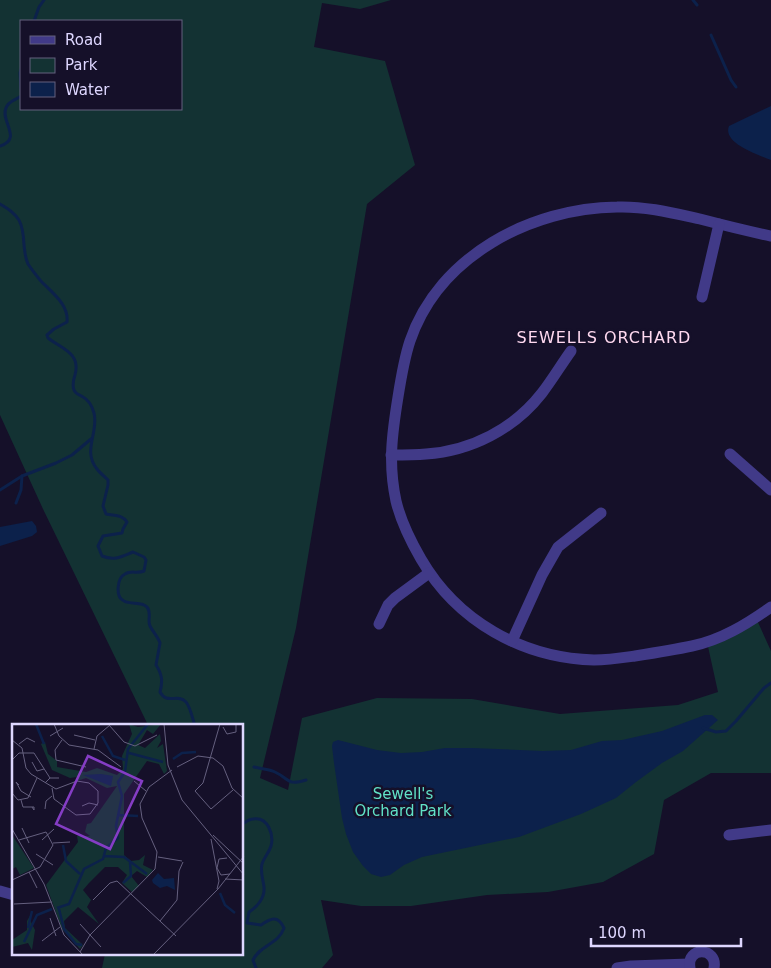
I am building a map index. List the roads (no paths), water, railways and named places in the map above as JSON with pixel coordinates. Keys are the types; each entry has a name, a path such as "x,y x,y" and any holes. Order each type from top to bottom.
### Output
{"street":[{"path":"771,236 647,208 618,206 561,214 534,222 483,248 461,265 444,282 420,318 411,339 401,378 391,455 396,501 403,525 429,573 463,611 486,627 512,641 567,658 613,659 694,646 716,639 738,629 771,607"},
{"path":"702,297 719,224"},
{"path":"391,455 426,454 453,450 474,444 500,431 517,419 542,393 570,351"},
{"path":"730,454 771,490"},
{"path":"512,641 542,575 558,547 602,512"},
{"path":"378,624 388,605 395,598 429,573"},
{"path":"729,834 771,830"},
{"path":"617,968 631,966 689,966 693,955 700,952 708,953 714,959 714,968"}],"water":[{"path":"771,106 771,160 742,148 731,138 728,132 729,126"},
{"path":"32,521 36,526 37,532 32,536 0,546 0,527"},
{"path":"705,715 712,715 718,720 683,751 662,763 616,798 581,814 519,837 422,857 404,865 390,875 381,877 371,874 363,866 353,852 346,834 332,746 333,742 338,740 377,750 401,753 445,748 571,750 602,741 622,740 662,731"}],"waterway":[{"path":"34,20 44,0"},
{"path":"693,0 697,5"},
{"path":"711,35 736,87"},
{"path":"0,146 7,143 10,139 5,113 6,108 10,102 20,97"},
{"path":"0,204 12,212 19,220 23,231 25,255 28,264 65,310 67,322 47,335 48,338 69,352 73,357 76,368 73,383 74,390 87,400 93,410 95,420 91,455 97,469 108,480 103,506 106,514 120,516 127,522 122,533 103,536 98,546 102,556 118,558 133,552 144,557 146,560 144,571 130,572 122,576 118,588 119,596 124,601 142,604 147,607 150,626 160,643 156,665 160,671 160,692 166,698 179,698 186,702 194,724"},
{"path":"0,490 22,476 72,455 91,439"},
{"path":"16,503 21,490 22,476"},
{"path":"703,728 716,732 726,731 764,688 771,683"},
{"path":"254,767 273,771 291,782 306,780"},
{"path":"244,823 252,819 263,820 269,827 272,837 271,846 261,867 264,887 263,895 258,905 249,912 247,923 261,925 277,919 284,928 278,938 256,955 253,960 256,968"}],"district":[{"name":"SEWELLS ORCHARD","path":"604,337"}],"park label":[{"name":"Sewell's Orchard Park","path":"403,802"}]}
